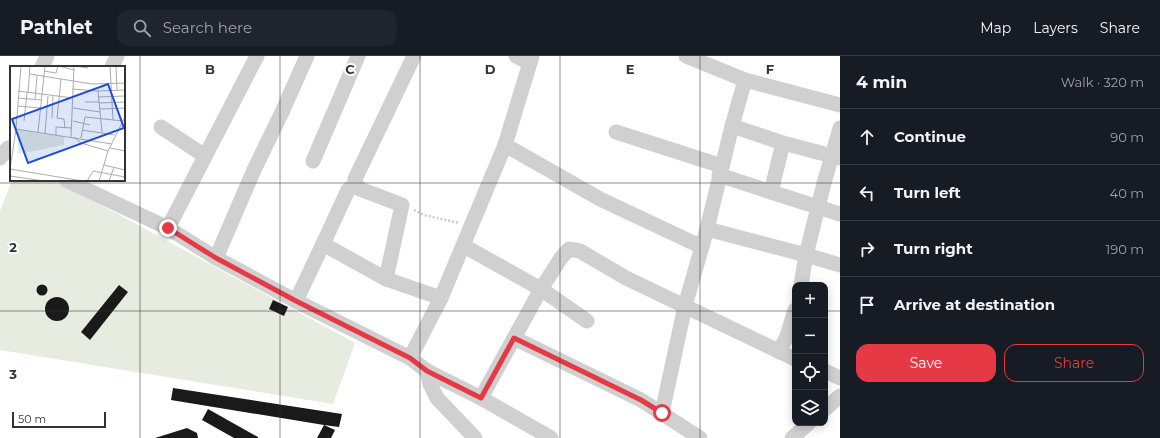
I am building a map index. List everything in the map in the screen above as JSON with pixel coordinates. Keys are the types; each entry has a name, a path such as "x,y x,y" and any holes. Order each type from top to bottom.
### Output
{"street":[{"path":"42,66 47,56"},
{"path":"112,66 117,56"},
{"path":"168,228 258,56"},
{"path":"216,258 254,170 307,56"},
{"path":"314,161 358,56"},
{"path":"386,279 402,205 360,189 356,184 355,179 414,56"},
{"path":"410,358 441,298 464,246 505,144 531,59 516,56"},
{"path":"686,56 745,80 840,105"},
{"path":"662,413 685,306 707,229 732,126 745,80"},
{"path":"732,126 783,143 836,157"},
{"path":"161,127 205,156"},
{"path":"801,282 806,254 818,208 836,157 840,128"},
{"path":"616,132 721,170 771,192 840,214"},
{"path":"771,192 783,143"},
{"path":"505,144 600,199 702,247"},
{"path":"68,181 168,228 216,258 296,301 410,358 427,371 481,398 551,438"},
{"path":"296,301 348,190 356,184"},
{"path":"707,229 806,254 840,265"},
{"path":"323,244 386,279 441,298"},
{"path":"464,246 541,289 587,321"},
{"path":"481,398 541,289 561,258 569,249 580,251 626,278 792,357"},
{"path":"779,352 787,336 793,318"},
{"path":"514,338 641,400 700,438"},
{"path":"427,371 430,384 437,398 475,438"},
{"path":"828,372 840,378"},
{"path":"828,406 840,396"},
{"path":"792,438 806,426"}],"path":[{"path":"402,205 424,215 471,226"}],"shaded area":[{"path":"12,181 57,181 355,343 333,404 0,350 0,211"}],"building":[{"path":"42,284 46,286 48,290 46,294 42,296 38,294 36,290 38,286"},
{"path":"119,285 128,292 90,340 81,332"},
{"path":"57,297 66,300 69,309 66,318 57,321 48,318 45,309 48,300"},
{"path":"273,300 288,307 284,316 269,309"},
{"path":"173,388 342,414 339,427 324,425 171,400"},
{"path":"208,409 258,438 234,438 202,420"},
{"path":"324,425 335,430 331,438 317,438"},
{"path":"187,428 197,433 198,438 155,438"}],"route":[{"path":"168,228 216,258 296,301 410,358 427,371 481,398 514,338 641,400 662,413"}]}
